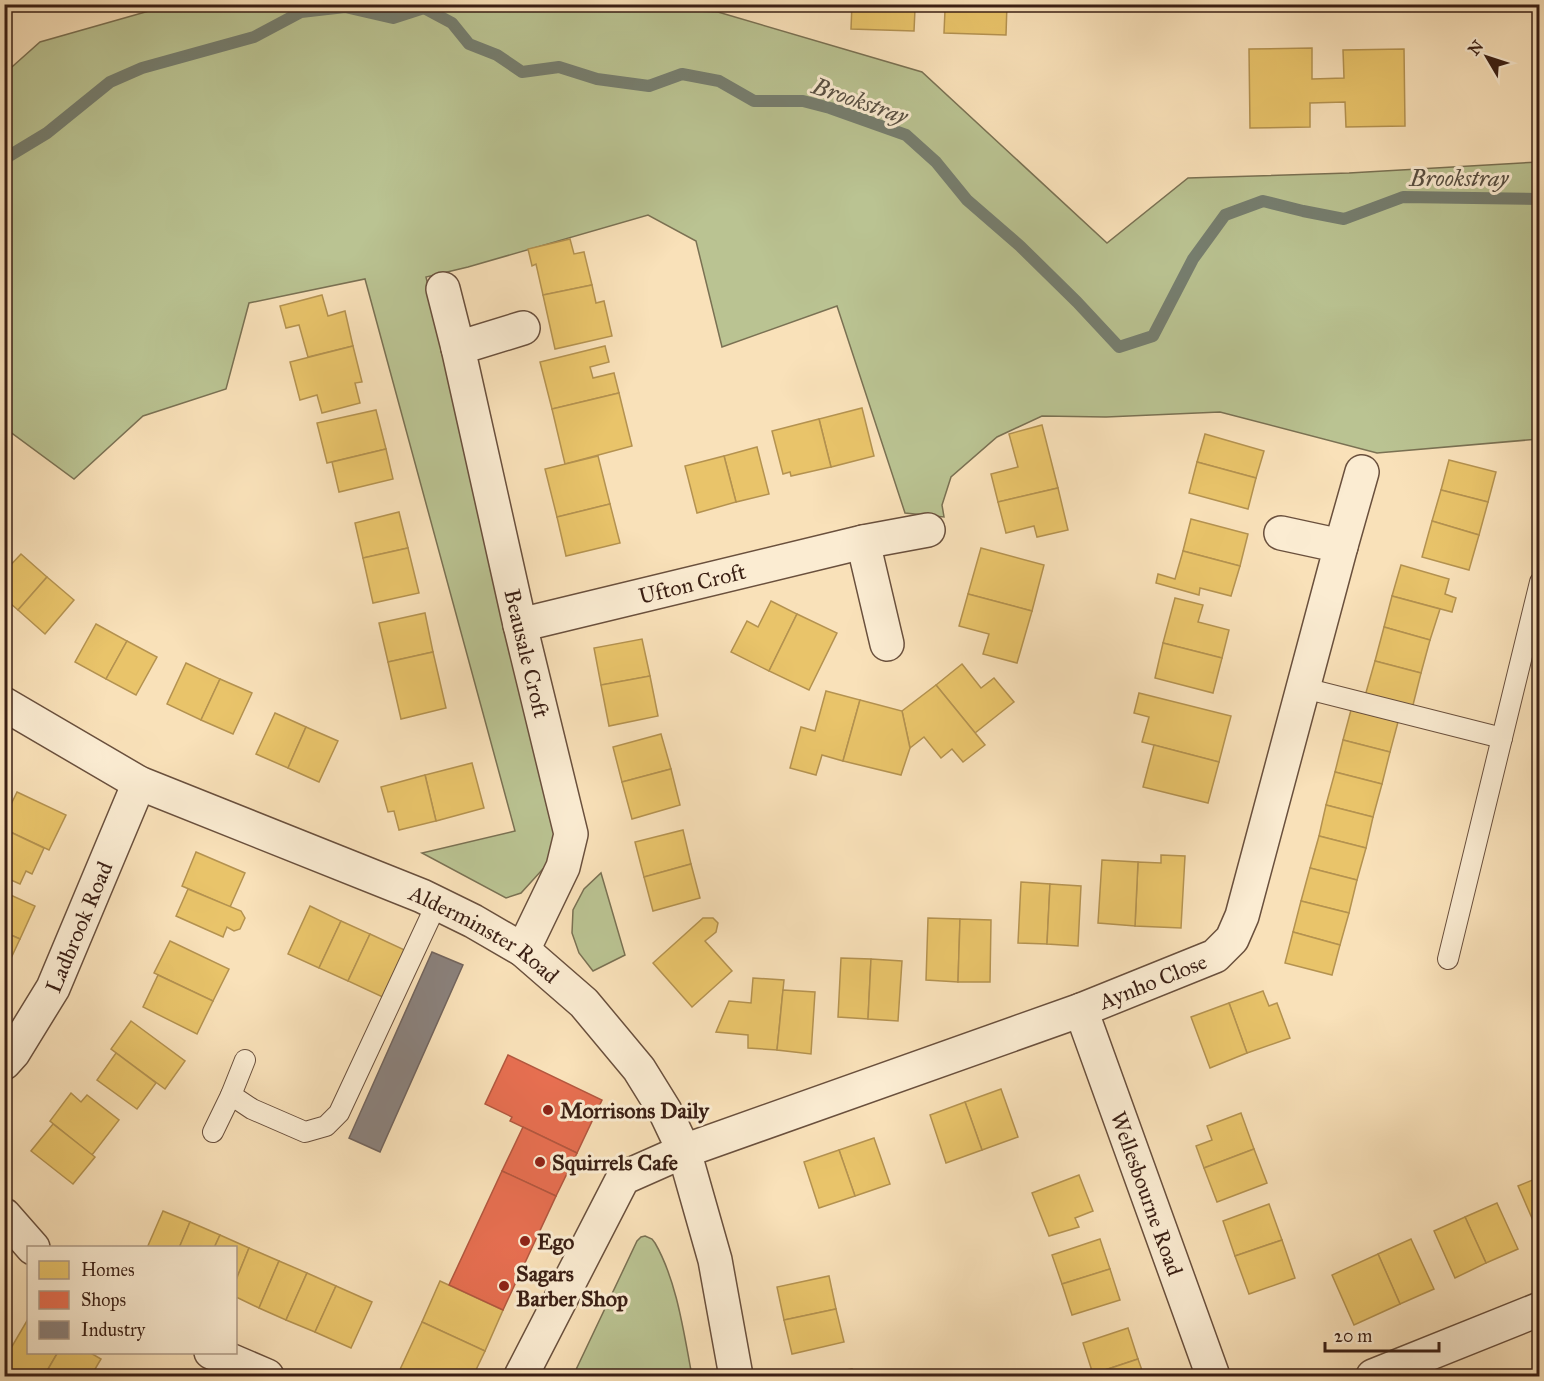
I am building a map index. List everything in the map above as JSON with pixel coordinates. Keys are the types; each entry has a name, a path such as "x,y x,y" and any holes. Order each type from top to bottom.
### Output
{"street":[{"name":"Beausale Croft","path":"443,289 520,625 571,834 563,867 523,950"},
{"path":"458,348 523,328"},
{"name":"Aynho Close","path":"521,1377 623,1178 684,1151 1081,1010 1215,956 1232,939 1242,916 1362,472"},
{"name":"Ufton Croft","path":"520,625 863,542 928,530"},
{"path":"1281,532 1341,546"},
{"path":"863,542 887,644"},
{"name":"Alderminster Road","path":"4,704 139,783 422,896 473,921 523,950 584,1003 633,1062 665,1111 684,1151 715,1260 736,1377"},
{"name":"Ladbrook Road","path":"4,1063 13,1053 53,988 139,783"},
{"name":"Wellesbourne Road","path":"1081,1010 1213,1377"},
{"path":"4,1215 31,1246"},
{"path":"1373,1377 1537,1316"},
{"path":"213,1354 267,1377"}],"lane":[{"path":"1448,959 1539,582"},
{"path":"1304,688 1502,738"},
{"path":"231,1095 252,1109 305,1132 326,1126 339,1113 437,903"},
{"path":"213,1132 245,1060"}],"green space":[{"path":"550,4 718,12 922,72 1107,243 1188,178 1349,173 1539,162 1539,439 1377,453 1220,412 1106,417 1042,416 997,437 951,477 942,505 944,517 905,513 837,306 722,347 696,241 648,215 426,277 558,820 552,859 521,893 506,898 422,853 515,831 365,279 249,303 226,389 143,416 74,479 5,428 4,74 40,42 170,5"},
{"path":"601,873 625,955 593,971 579,953 572,933 573,910 584,889"},
{"path":"645,1236 655,1243 669,1274 679,1308 692,1376 573,1376 637,1241"}],"building: Homes":[{"path":"852,4 1007,4 1006,35 944,33 945,10 915,9 914,31 851,29"},
{"path":"1312,48 1312,79 1344,78 1343,50 1404,49 1405,126 1346,127 1345,102 1310,103 1310,127 1250,128 1249,49"},
{"path":"570,239 574,254 584,252 592,285 543,295 536,264 532,266 528,249"},
{"path":"592,285 596,303 604,301 612,336 555,349 543,295"},
{"path":"322,295 328,316 345,311 353,346 308,357 299,325 286,328 280,306"},
{"path":"353,346 362,382 355,383 360,403 322,413 317,395 300,400 290,362"},
{"path":"605,346 609,362 590,367 593,378 614,373 619,393 552,409 540,362"},
{"path":"619,393 632,446 565,464 552,409"},
{"path":"862,408 874,456 831,467 819,419"},
{"path":"376,410 386,449 327,463 317,423"},
{"path":"819,419 831,467 791,476 790,472 783,474 772,431"},
{"path":"1042,425 1058,488 998,502 991,474 1018,467 1009,434"},
{"path":"1205,434 1264,451 1256,478 1197,462"},
{"path":"757,447 769,494 736,502 724,456"},
{"path":"386,449 393,479 339,492 332,462"},
{"path":"598,456 610,504 557,517 545,469"},
{"path":"724,456 736,502 697,513 685,466"},
{"path":"1449,460 1496,472 1488,502 1441,490"},
{"path":"1197,462 1256,478 1248,509 1189,493"},
{"path":"1058,488 1068,530 1037,537 1034,526 1006,533 998,502"},
{"path":"1441,490 1488,502 1479,535 1432,521"},
{"path":"610,504 620,543 566,556 557,517"},
{"path":"399,512 408,548 363,558 355,523"},
{"path":"1191,519 1248,534 1240,566 1183,551"},
{"path":"1432,521 1479,535 1469,570 1422,557"},
{"path":"408,548 419,593 373,603 363,558"},
{"path":"981,548 1044,565 1032,611 968,594"},
{"path":"1183,551 1240,566 1231,596 1200,588 1199,595 1156,583 1158,574 1175,579"},
{"path":"21,554 47,577 18,610 4,598 4,572"},
{"path":"1401,565 1449,579 1445,594 1456,598 1452,612 1392,596"},
{"path":"47,577 74,600 45,634 18,610"},
{"path":"968,594 1032,611 1017,663 983,654 989,634 959,626"},
{"path":"1392,596 1440,609 1430,640 1384,627"},
{"path":"1175,598 1203,605 1198,622 1229,630 1222,658 1163,643"},
{"path":"771,601 797,614 769,671 731,652 747,621 758,627"},
{"path":"425,613 433,652 388,662 379,623"},
{"path":"797,614 837,633 809,690 769,671"},
{"path":"96,624 127,641 106,679 75,662"},
{"path":"1384,627 1430,640 1421,673 1375,661"},
{"path":"642,639 650,676 601,685 594,648"},
{"path":"127,641 157,657 136,695 106,679"},
{"path":"1163,643 1222,658 1213,693 1155,678"},
{"path":"433,652 446,708 401,719 388,662"},
{"path":"1375,661 1421,673 1412,709 1365,696"},
{"path":"186,663 220,679 201,720 167,704"},
{"path":"962,664 981,688 994,678 1014,702 975,733 936,685"},
{"path":"650,676 658,716 609,726 601,685"},
{"path":"220,679 252,693 233,734 201,720"},
{"path":"936,685 985,745 963,762 952,749 941,758 924,737 910,748 902,711"},
{"path":"826,691 860,700 843,761 822,755 816,775 790,768 801,727 815,731"},
{"path":"1139,693 1231,716 1219,762 1142,742 1149,717 1134,713"},
{"path":"860,700 902,711 910,748 901,775 843,761"},
{"path":"1351,710 1398,722 1390,752 1343,740"},
{"path":"275,713 306,727 288,768 256,754"},
{"path":"306,727 338,741 319,782 288,768"},
{"path":"661,734 671,769 622,782 613,747"},
{"path":"1343,740 1390,752 1382,784 1335,772"},
{"path":"1154,745 1219,762 1208,803 1143,787"},
{"path":"472,763 484,808 436,821 425,775"},
{"path":"671,769 680,805 632,819 622,782"},
{"path":"1335,772 1382,784 1373,817 1326,805"},
{"path":"425,775 436,821 399,830 394,811 388,812 381,787"},
{"path":"17,792 66,815 49,850 4,829 4,819"},
{"path":"1326,805 1373,817 1366,848 1319,836"},
{"path":"4,829 44,848 32,874 26,871 20,884 4,877"},
{"path":"683,830 691,864 644,877 635,842"},
{"path":"1319,836 1366,848 1357,880 1310,868"},
{"path":"196,852 245,873 230,907 182,886"},
{"path":"1161,855 1185,856 1181,928 1135,926 1138,862 1161,863"},
{"path":"1102,860 1138,862 1135,926 1098,923"},
{"path":"691,864 700,898 653,911 644,877"},
{"path":"1310,868 1357,880 1349,913 1301,901"},
{"path":"1021,882 1050,884 1047,944 1018,943"},
{"path":"1050,884 1081,886 1078,946 1047,944"},
{"path":"188,889 241,911 245,918 240,929 234,931 227,927 223,937 176,916"},
{"path":"4,892 35,906 20,939 4,932"},
{"path":"1301,901 1349,913 1340,945 1293,932"},
{"path":"310,906 341,921 319,968 288,954"},
{"path":"703,918 713,918 718,923 716,932 705,941 732,971 692,1007 653,963"},
{"path":"928,918 960,919 958,982 926,980"},
{"path":"960,919 991,920 990,982 958,982"},
{"path":"341,921 370,934 348,981 319,968"},
{"path":"4,932 20,939 6,969 4,968"},
{"path":"1293,932 1340,945 1332,975 1285,963"},
{"path":"370,934 409,952 387,999 348,981"},
{"path":"170,941 229,969 213,1001 154,973"},
{"path":"841,958 871,959 868,1019 838,1017"},
{"path":"871,959 902,961 898,1021 868,1019"},
{"path":"158,975 213,1001 197,1034 143,1007"},
{"path":"753,978 784,980 777,1050 748,1048 748,1035 716,1032 729,1001 751,1003"},
{"path":"783,990 815,992 811,1054 777,1050"},
{"path":"1263,991 1269,1006 1277,1003 1290,1038 1247,1053 1229,1003"},
{"path":"1229,1003 1247,1053 1210,1068 1191,1017"},
{"path":"131,1021 185,1061 165,1089 111,1049"},
{"path":"116,1053 156,1083 137,1109 97,1080"},
{"path":"1001,1089 1018,1137 982,1150 965,1102"},
{"path":"71,1093 81,1102 87,1095 119,1120 92,1155 50,1121"},
{"path":"965,1102 982,1150 946,1163 930,1115"},
{"path":"1241,1113 1254,1149 1204,1168 1196,1146 1212,1140 1207,1126"},
{"path":"53,1124 95,1157 73,1184 31,1151"},
{"path":"874,1138 890,1184 855,1196 839,1150"},
{"path":"1254,1149 1267,1183 1217,1202 1204,1168"},
{"path":"839,1150 855,1196 819,1208 804,1162"},
{"path":"1079,1175 1093,1211 1075,1218 1079,1227 1049,1236 1032,1193"},
{"path":"1540,1177 1540,1231 1538,1232 1518,1186"},
{"path":"1497,1203 1518,1249 1486,1263 1465,1217"},
{"path":"1269,1204 1282,1240 1235,1256 1223,1221"},
{"path":"163,1211 190,1222 180,1246 148,1246"},
{"path":"1465,1217 1486,1263 1455,1278 1434,1231"},
{"path":"190,1222 220,1235 215,1246 180,1246"},
{"path":"220,1235 249,1248 237,1278 237,1246 215,1246"},
{"path":"1100,1239 1110,1269 1062,1284 1052,1255"},
{"path":"1411,1239 1434,1289 1400,1304 1378,1254"},
{"path":"1282,1240 1295,1278 1249,1294 1235,1256"},
{"path":"249,1248 279,1261 259,1308 237,1297 237,1278"},
{"path":"1378,1254 1400,1304 1354,1325 1332,1275"},
{"path":"279,1261 307,1273 286,1320 259,1308"},
{"path":"1110,1269 1120,1300 1072,1315 1062,1284"},
{"path":"307,1273 336,1286 315,1332 286,1320"},
{"path":"829,1276 836,1309 784,1320 777,1287"},
{"path":"440,1281 503,1310 485,1351 422,1322"},
{"path":"336,1286 372,1302 351,1348 315,1332"},
{"path":"836,1309 844,1342 792,1354 784,1320"},
{"path":"27,1321 27,1354 57,1354 44,1376 4,1376 4,1360"},
{"path":"422,1322 485,1351 473,1376 397,1376"},
{"path":"1128,1328 1138,1359 1093,1374 1083,1343"},
{"path":"57,1354 92,1354 101,1359 91,1376 44,1376"},
{"path":"1138,1359 1144,1376 1094,1376 1093,1374"},
{"path":"852,1369 853,1376 813,1376"}],"building: Shops":[{"name":"Morrisons Daily","path":"508,1055 602,1100 577,1153 510,1121 512,1117 485,1104"},
{"name":"Squirrels Cafe","path":"523,1127 577,1153 556,1196 502,1171"},
{"path":"502,1171 556,1196 503,1310 449,1285"}],"building: Industry":[{"path":"432,952 463,965 380,1152 349,1138"}],"waterway":[{"name":"Brookstray","path":"4,159 47,133 110,82 142,68 254,37 301,12 345,7 393,18 424,8 452,23 469,44 497,55 522,72 559,67 597,79 649,86 682,74 719,81 754,101 803,101 830,108 906,135 936,162 967,200 1020,246 1119,347 1153,336 1193,259 1225,215 1263,201 1344,219 1403,197 1540,199"}],"place":[{"name":"Morrisons Daily","path":"548,1110"},
{"name":"Squirrels Cafe","path":"540,1162"},
{"name":"Ego","path":"525,1241"},
{"name":"Sagars Barber Shop","path":"504,1286"}]}
